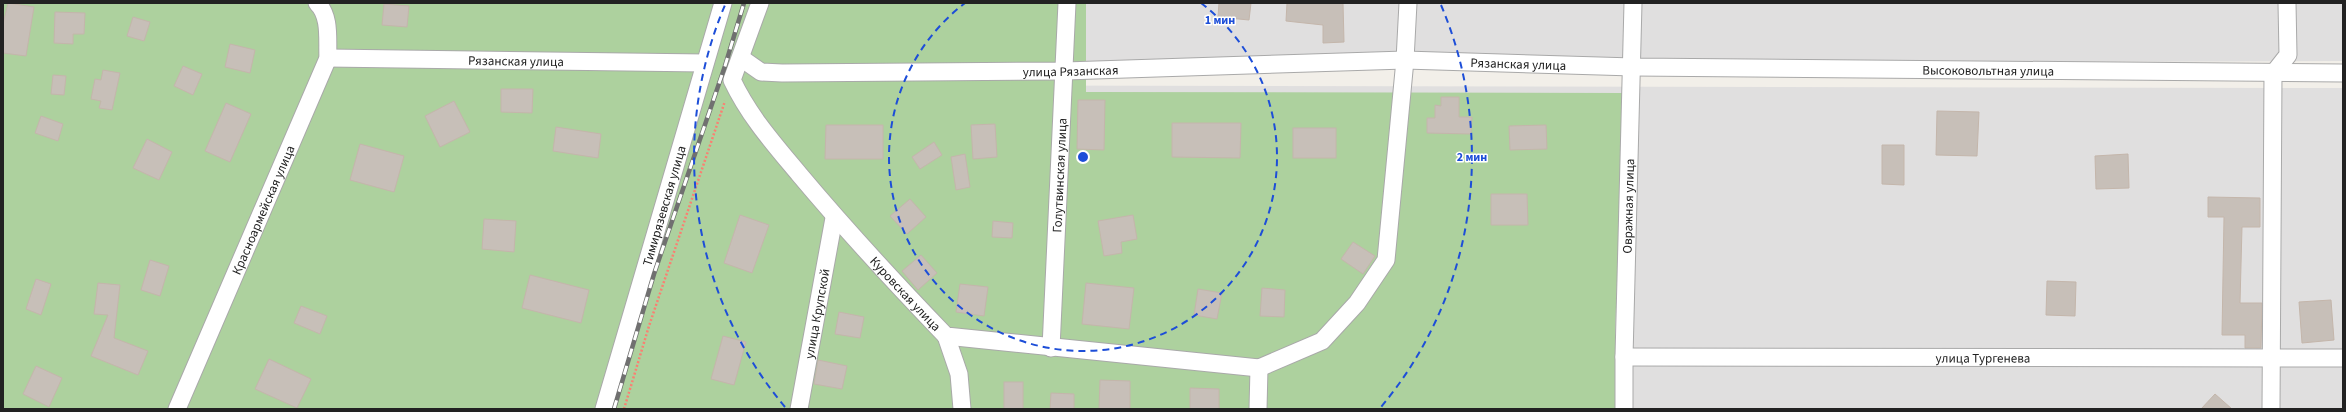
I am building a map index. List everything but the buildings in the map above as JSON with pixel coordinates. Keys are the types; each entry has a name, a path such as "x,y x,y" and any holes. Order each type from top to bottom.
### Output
{"street":[{"name":"Тимирязевская улица","path":"604,409 723,3"},
{"path":"732,80 760,3"},
{"name":"Голутвинская улица","path":"1051,348 1067,3"},
{"path":"1258,409 1259,368 1322,341 1357,303 1386,260 1405,60 1408,3"},
{"name":"Овражная улица","path":"1624,409 1624,357 1633,67 1633,3"},
{"path":"2271,409 2273,74 2288,55 2287,3"},
{"name":"Красноармейская улица","path":"177,409 328,58 327,21 319,5"},
{"name":"Рязанская улица","path":"328,58 705,63"},
{"name":"улица Рязанская","path":"741,58 761,72 1065,71 1405,60"},
{"name":"Рязанская улица","path":"1405,60 1633,67"},
{"name":"Высоковольтная улица","path":"1633,67 2273,74 2343,73"},
{"name":"Куровская улица","path":"732,80 743,104 758,126 834,218 946,336 1051,348 1259,368"},
{"name":"улица Крупской","path":"799,409 834,218"},
{"path":"946,336 959,374 962,409"},
{"name":"улица Тургенева","path":"1624,357 2343,358"}],"path":[{"name":"Тимирязевская улица","path":"624,409 649,326 732,80"}],"shaded area":[{"path":"768,3 2343,3 2343,61 764,66"},
{"path":"741,85 2343,88 2343,409 634,409"}],"green space":[{"path":"3,3 1086,3 1086,92 1624,93 1615,334 1616,409 3,409"}],"railway":[{"path":"614,409 654,274 725,66 744,3"}]}
